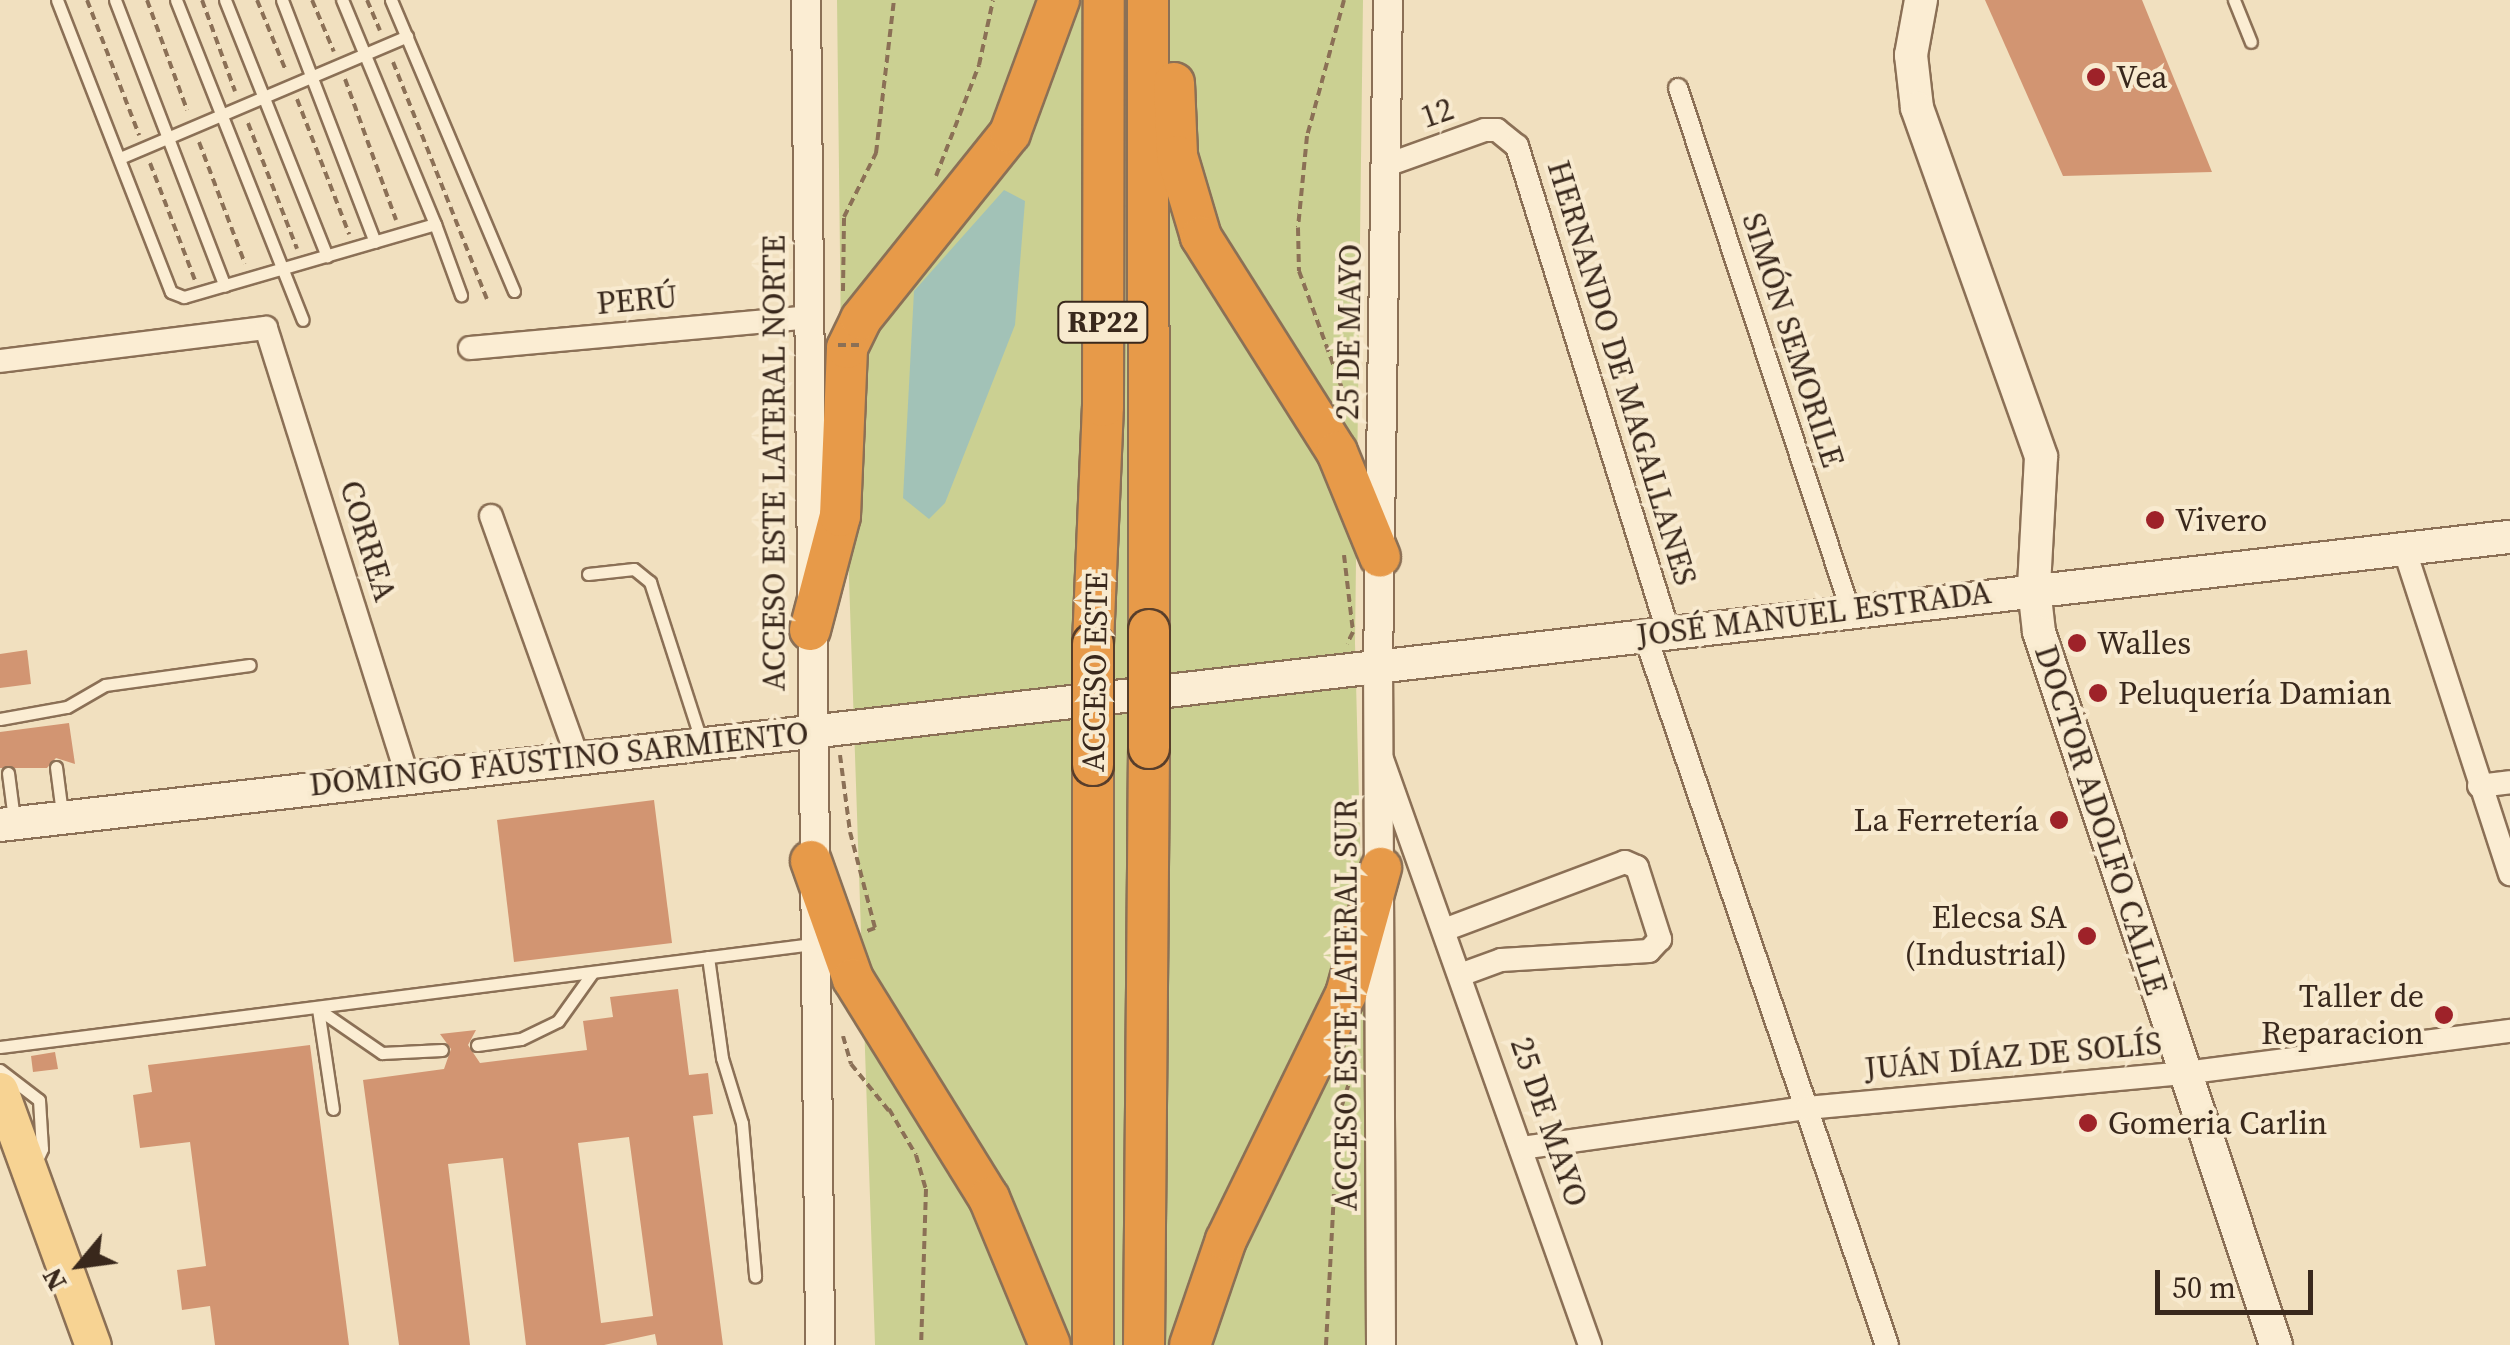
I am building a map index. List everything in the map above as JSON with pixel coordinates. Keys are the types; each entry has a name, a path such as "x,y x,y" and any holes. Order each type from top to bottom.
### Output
{"highway":[{"path":"810,630 836,544 846,348 861,319 1010,133 1059,0"},
{"name":"ACCESO ESTE","path":"1092,1345 1093,644 1103,406 1104,0"},
{"name":"ACCESO ESTE","path":"1144,1345 1149,748 1148,0"},
{"path":"1170,0 1177,156 1186,197 1230,290 1337,452 1380,557"},
{"path":"812,861 826,944 853,978 989,1198 1050,1345"},
{"path":"1190,1345 1226,1240 1346,994 1381,868"}],"main road":[{"name":"DOCTOR ADOLFO CALLE","path":"1921,0 1912,55 1917,108 2041,456 2034,588 2048,662 2276,1345"},
{"name":"JOSÉ MANUEL ESTRADA","path":"1119,696 2510,536"},
{"name":"DOMINGO FAUSTINO SARMIENTO","path":"7,824 406,775 1119,696"},
{"path":"0,1090 93,1345"}],"street":[{"name":"ACCESO ESTE LATERAL NORTE","path":"806,0 812,861"},
{"name":"25 DE MAYO","path":"1378,665 1388,0"},
{"name":"SIMÓN SEMORILE","path":"1678,88 1851,612"},
{"name":"12","path":"1386,165 1485,130 1508,136"},
{"name":"HERNANDO DE MAGALLANES","path":"1508,136 1524,163 1657,633 1807,1108 1887,1345"},
{"name":"PERÚ","path":"470,348 809,317"},
{"name":"CORREA","path":"0,362 266,328 406,775"},
{"path":"492,516 577,756"},
{"path":"2404,548 2510,874"},
{"name":"ACCESO ESTE LATERAL SUR","path":"1378,665 1381,1345"},
{"name":"25 DE MAYO","path":"1380,754 1590,1345"},
{"path":"2480,786 2510,782"},
{"path":"1444,930 1625,862 1637,867 1660,939 1649,951 1501,960 1460,976"},
{"path":"820,1345 826,944"},
{"name":"JUÁN DÍAZ DE SOLÍS","path":"1522,1148 1807,1108 2184,1073 2510,1031"}],"lane":[{"path":"75,0 59,4 171,292 184,297 435,224"},
{"path":"116,0 225,286"},
{"path":"176,0 303,320"},
{"path":"225,0 327,256"},
{"path":"282,0 375,242"},
{"path":"342,0 461,295"},
{"path":"391,0 514,291"},
{"path":"2234,0 2251,42"},
{"path":"120,158 407,36"},
{"path":"588,574 634,569 650,582 702,743"},
{"path":"1,723 49,712 105,685 250,665"},
{"path":"49,712 51,726"},
{"path":"56,766 63,817"},
{"path":"7,824 8,773"},
{"path":"0,1047 826,944"},
{"path":"708,958 722,1058 742,1123 754,1276"},
{"path":"478,1044 521,1038 558,1022 593,972"},
{"path":"318,1008 382,1054 442,1050"},
{"path":"318,1008 333,1109"},
{"path":"0,1070 39,1100 43,1115 42,1148 31,1175"}],"path":[{"path":"202,0 302,263"},
{"path":"256,0 354,248"},
{"path":"312,0 402,234"},
{"path":"367,0 488,299"},
{"path":"842,293 844,218 876,154 894,0"},
{"path":"933,183 979,65 993,0"},
{"path":"1335,382 1299,271 1298,228 1307,136 1344,0"},
{"path":"839,326 838,345 864,345"},
{"path":"826,944 874,928 850,832 840,755"},
{"path":"842,1030 851,1064 889,1110 916,1155 926,1190 921,1345"},
{"path":"1326,1345 1338,1118 1358,1056"}],"green space":[{"path":"837,0 1363,0 1355,643 1373,1345 875,1345 841,343"}],"water":[{"path":"1004,190 1025,201 1015,325 945,503 929,519 903,498 914,291"}],"building":[{"name":"Vea","path":"1985,0 2142,0 2212,172 2063,176"},
{"path":"27,650 31,684 0,688 0,654"},
{"path":"69,723 75,764 56,758 47,768 0,768 0,732"},
{"path":"654,800 672,943 514,962 497,820"},
{"path":"678,989 689,1075 708,1073 713,1114 693,1116 723,1345 657,1345 655,1334 604,1345 526,1345 503,1158 448,1164 470,1345 399,1345 363,1080 444,1069 451,1049 440,1034 476,1030 468,1045 480,1063 587,1050 583,1021 613,1017 610,997","holes":["629,1137 653,1316 601,1323 578,1143"]},
{"path":"310,1045 349,1345 215,1345 210,1306 182,1310 177,1270 206,1266 190,1142 140,1148 133,1095 152,1092 148,1065"},
{"path":"55,1052 58,1069 33,1072 31,1056"}],"place":[{"name":"Vea","path":"2096,77"},
{"name":"Vivero","path":"2155,520"},
{"name":"Walles","path":"2077,643"},
{"name":"Peluquería Damian","path":"2098,693"},
{"name":"La Ferretería","path":"2059,820"},
{"name":"Elecsa SA (Industrial)","path":"2087,936"},
{"name":"Taller de Reparacion","path":"2444,1015"},
{"name":"Gomeria Carlin","path":"2088,1123"}]}
